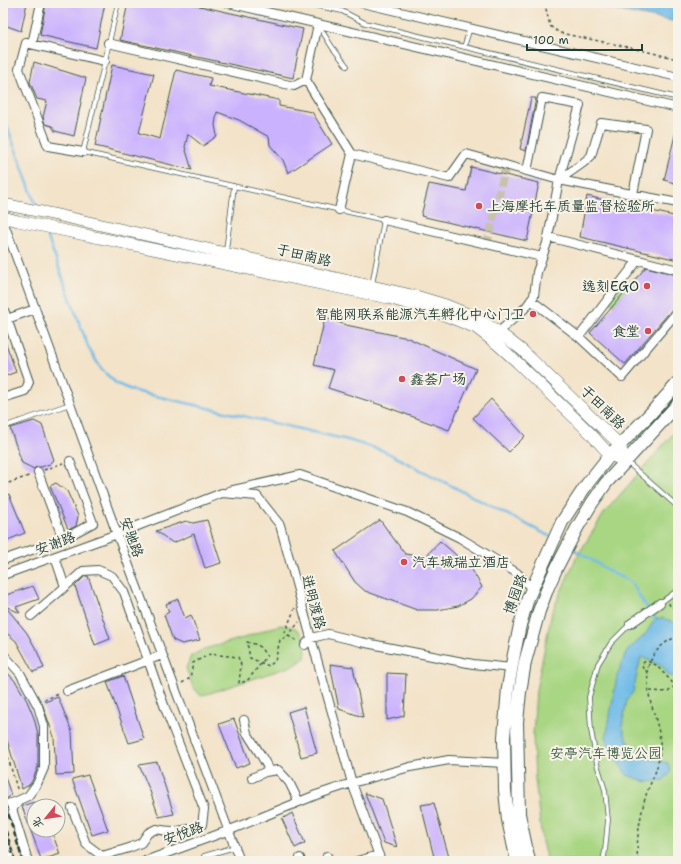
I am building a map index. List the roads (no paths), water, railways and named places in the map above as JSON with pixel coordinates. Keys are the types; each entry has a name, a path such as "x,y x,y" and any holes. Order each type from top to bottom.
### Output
{"main road":[{"name":"博园路","path":"517,861 508,820 505,790 504,737 512,668 520,625 528,598 562,522 587,484 610,455 678,383"},
{"name":"博园路","path":"529,861 519,814 517,722 520,692 527,654 539,611 557,567 592,503 606,483 625,461 678,404"}],"street":[{"path":"32,44 41,3"},
{"path":"228,3 678,108"},
{"path":"362,3 678,77"},
{"path":"318,24 306,80 352,154 449,178 466,154 560,180 678,203"},
{"path":"83,152 48,146 19,69 26,42 105,61"},
{"path":"108,43 294,86 306,80"},
{"path":"499,332 526,307 534,296 537,272 548,237 560,180 580,104 542,98 527,171"},
{"path":"560,180 591,156 601,124 646,129 633,194"},
{"path":"339,210 352,154"},
{"name":"于田南路","path":"8,205 226,253 434,311 458,320 476,328 498,345 590,433 610,455 625,461"},
{"name":"于田南路","path":"3,217 331,282 372,286 416,296 473,316 499,332 524,351 620,445 625,461"},
{"path":"384,220 542,256"},
{"name":"安驰路","path":"3,221 117,534 230,830 240,861"},
{"path":"548,237 678,270"},
{"path":"579,337 638,260"},
{"path":"531,300 579,337 622,377 678,311"},
{"path":"3,307 29,382 24,391 3,398"},
{"path":"7,319 35,309"},
{"path":"3,560 63,538 93,523 70,461"},
{"path":"38,472 63,538"},
{"path":"222,492 300,475 407,512 460,538 517,573 532,589"},
{"name":"进明渡路","path":"117,534 222,492 256,496 280,526 352,783 380,858"},
{"name":"安谢路","path":"3,576 117,534"},
{"path":"55,556 65,587"},
{"path":"31,616 83,571 98,570 112,576 124,592 165,708 204,810 202,825 185,830 168,831 156,829 148,833 141,843 102,856 86,844 72,808"},
{"path":"630,624 660,603"},
{"path":"305,645 311,638 328,634 473,664 512,668"},
{"path":"3,654 20,673 37,703 44,726 44,768 38,784 28,796 15,802 3,805"},
{"path":"67,691 162,655"},
{"path":"244,720 247,733 270,771"},
{"name":"安悦路","path":"145,861 352,783 410,767 448,760 505,763"},
{"path":"252,778 265,772 278,770 289,782 299,802"},
{"path":"21,799 12,809 28,861"},
{"path":"3,838 10,861"},
{"path":"357,861 380,858"}],"lane":[{"path":"118,3 83,152 384,220 372,286"},
{"path":"304,3 342,12 365,23 678,98"},
{"path":"318,24 332,47 347,66"},
{"path":"464,46 470,28"},
{"path":"226,253 234,186"},
{"path":"3,427 70,404"},
{"path":"625,461 678,507"},
{"path":"660,603 678,590"},
{"path":"603,861 608,820 605,790 597,764 591,730 589,697 598,664 611,643 630,624"},
{"path":"207,861 204,856 236,847"}],"water":[{"path":"601,3 678,3 678,22 603,8"},
{"path":"663,618 678,624 678,678 668,675 662,666 641,657 633,692 627,700 622,726 627,740 636,750 654,760 668,763 671,772 664,780 647,782 627,775 611,752 606,738 617,676 626,652 645,635 655,619"}],"waterway":[{"path":"3,115 37,208"},
{"path":"45,230 89,349 102,370 117,384 134,391 348,440 384,451 551,537"},
{"path":"571,548 612,573 631,582 644,604 653,613 655,619"}],"tunnel":[{"path":"487,244 506,165"}],"railway":[{"path":"3,797 23,861"},
{"path":"3,822 15,861"}],"place":[{"name":"上海摩托车质量监督检验所","path":"479,206"},
{"name":"逸刻EGO","path":"647,286"},
{"name":"智能网联系能源汽车孵化中心门卫","path":"533,314"},
{"name":"食堂","path":"648,331"},
{"name":"鑫荟广场","path":"402,379"},
{"name":"汽车城瑞立酒店","path":"404,562"}],"park label":[{"name":"安亭汽车博览公园","path":"606,753"}]}
